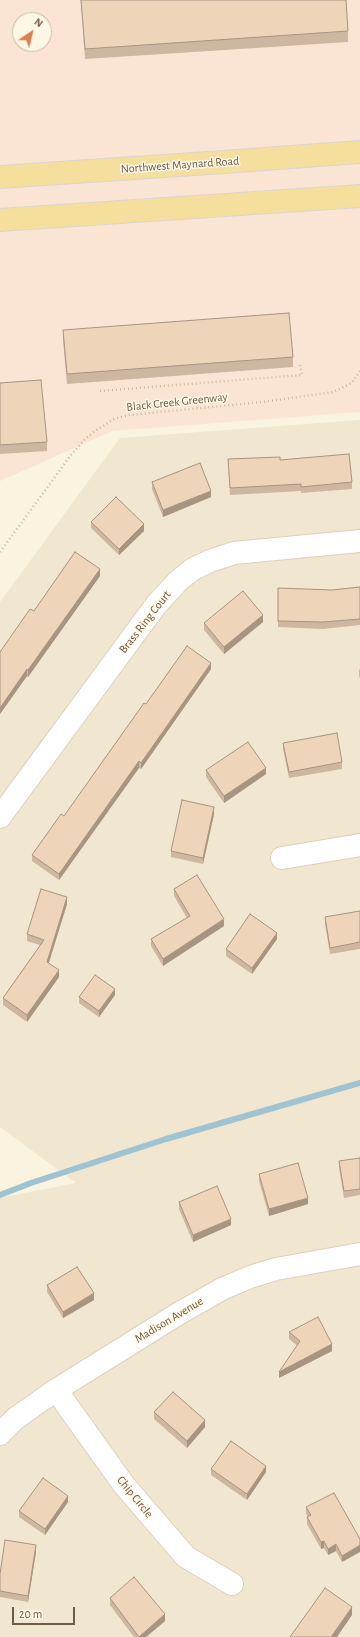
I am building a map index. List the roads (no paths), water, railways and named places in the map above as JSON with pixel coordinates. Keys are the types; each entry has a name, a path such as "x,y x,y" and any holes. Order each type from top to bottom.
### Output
{"main road":[{"name":"Northwest Maynard Road","path":"0,177 360,152"},
{"path":"0,220 360,196"}],"street":[{"name":"Brass Ring Court","path":"0,816 156,605 178,581 193,569 210,561 234,553 360,541"},
{"path":"282,858 360,844"},
{"name":"Madison Avenue","path":"0,1434 16,1418 56,1390 178,1314 222,1289 250,1277 276,1269 360,1254"},
{"name":"Chip Circle","path":"56,1390 124,1485 186,1557 232,1584"}],"waterway":[{"path":"0,1195 31,1183 166,1139 360,1083"}]}
